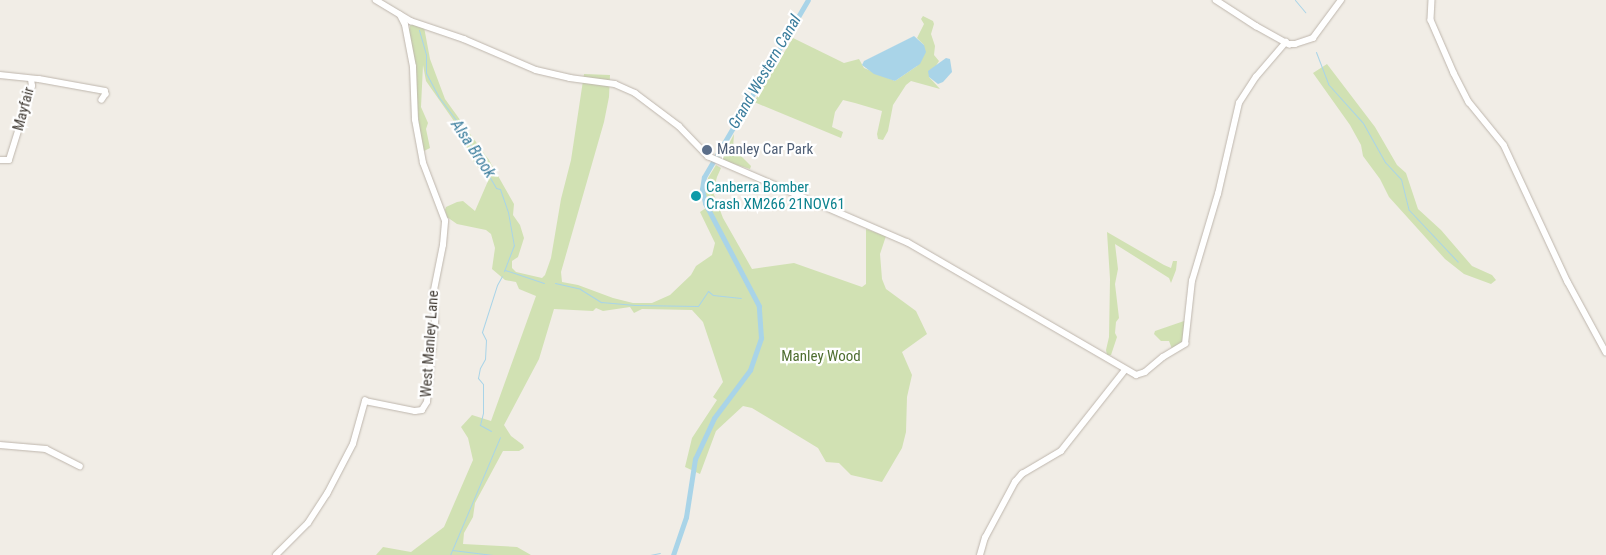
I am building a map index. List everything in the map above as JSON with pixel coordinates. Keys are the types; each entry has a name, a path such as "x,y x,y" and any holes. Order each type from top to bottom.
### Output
{"street":[{"name":"West Manley Lane","path":"276,555 308,523 327,494 353,444 365,401 415,411 422,410 427,402 435,322 433,295 443,245 444,221 423,163 415,120 408,23 400,14 376,0"},
{"path":"1216,0 1238,16 1286,42 1301,44 1313,38 1341,0"},
{"path":"1432,0 1431,20 1454,73 1469,102 1504,145 1568,282 1606,352"},
{"path":"408,23 464,39 536,70 607,82 635,93 679,126 708,156 720,163 752,174 862,224 907,242 969,280 1094,349 1125,370 1136,375 1141,375 1163,357 1185,344 1192,280 1218,194 1239,103 1256,77 1286,42"},
{"name":"Mayfair","path":"0,75 31,80 32,86 9,160 0,160"},
{"path":"31,80 39,79 105,91 106,94 102,100"},
{"path":"980,555 985,538 1015,482 1022,474 1061,451 1125,370"},
{"path":"0,445 46,449 80,466"}],"green space":[{"path":"923,16 933,21 934,24 931,34 935,46 934,55 939,61 929,77 940,89 911,81 906,85 893,105 888,131 883,140 878,139 877,134 882,111 855,103 843,100 835,112 832,127 843,132 841,138 754,102 793,38 844,63 859,59 864,68 895,81 917,66 924,45 917,38 924,24 921,19"},
{"name":"Manley Wood","path":"411,23 424,27 430,59 445,99 489,160 514,204 513,215 520,225 524,238 518,257 512,261 512,268 516,272 542,278 545,275 551,258 561,199 571,160 584,74 610,75 609,97 604,122 561,272 562,282 578,285 633,303 652,303 670,295 691,275 696,266 712,255 715,243 700,212 709,206 705,192 708,178 716,165 721,168 713,192 723,218 752,269 794,263 862,287 866,284 866,229 886,236 880,254 882,279 886,289 916,311 927,334 902,352 912,375 907,397 906,432 902,448 882,482 851,475 839,463 826,462 818,448 752,408 743,406 716,431 700,474 685,467 692,438 717,400 713,397 723,382 703,322 692,310 642,309 634,313 630,307 603,311 596,308 593,311 554,309 539,359 504,425 511,436 523,445 524,448 519,451 503,451 475,503 473,517 464,533 463,544 517,547 531,555 376,555 383,547 411,552 444,527 473,460 468,438 461,427 472,415 491,421 536,296 519,289 516,282 505,280 492,269 495,248 491,234 486,230 457,224 447,217 446,207 457,202 463,201 475,211 488,181 469,155 463,134 426,81 423,65 421,107 428,123 426,129 430,148 424,151 422,148 408,33"},
{"path":"1327,64 1375,127 1397,165 1406,173 1418,209 1441,230 1472,266 1492,275 1496,280 1491,284 1464,274 1445,259 1389,197 1380,179 1363,156 1361,145 1350,125 1313,73"},
{"path":"734,134 733,148 751,166 750,169 721,160"},
{"path":"1107,232 1171,268 1173,261 1177,261 1171,283 1169,278 1115,244 1118,269 1115,284 1119,318 1116,322 1115,333 1117,337 1111,355 1107,355 1106,350 1109,337 1110,279"},
{"path":"1187,320 1183,344 1172,349 1169,341 1161,341 1154,334 1155,331"}],"water":[{"path":"914,36 924,45 926,52 920,64 895,81 874,74 862,65 864,61"},
{"path":"946,58 950,59 952,72 943,82 938,84 929,77 928,71"}],"waterway":[{"name":"Grand Western Canal","path":"673,555 686,517 695,459 714,418 750,370 761,338 759,306 705,203 702,189 704,177 808,0"},
{"path":"1295,0 1305,12"},
{"name":"Alsa Brook","path":"419,30 426,54 426,73 438,96 456,120 496,188 500,189 508,212 514,245 504,271"},
{"path":"1316,52 1328,84 1363,123 1385,162 1401,179 1409,210 1458,262"},
{"path":"505,270 544,283"},
{"name":"Alsa Brook","path":"491,431 480,425 483,413 483,384 478,378 480,368 485,359 486,340 482,332 497,285 502,276"},
{"path":"555,283 580,289 601,302 635,305 698,306 708,291 713,295 741,298"},
{"name":"Alsa Brook","path":"450,555 500,437"},
{"path":"452,550 493,555"},
{"path":"650,555 660,553"}],"place":[{"name":"Manley Car Park","path":"707,150"},
{"name":"Canberra Bomber Crash XM266 21NOV61","path":"696,196"}]}
